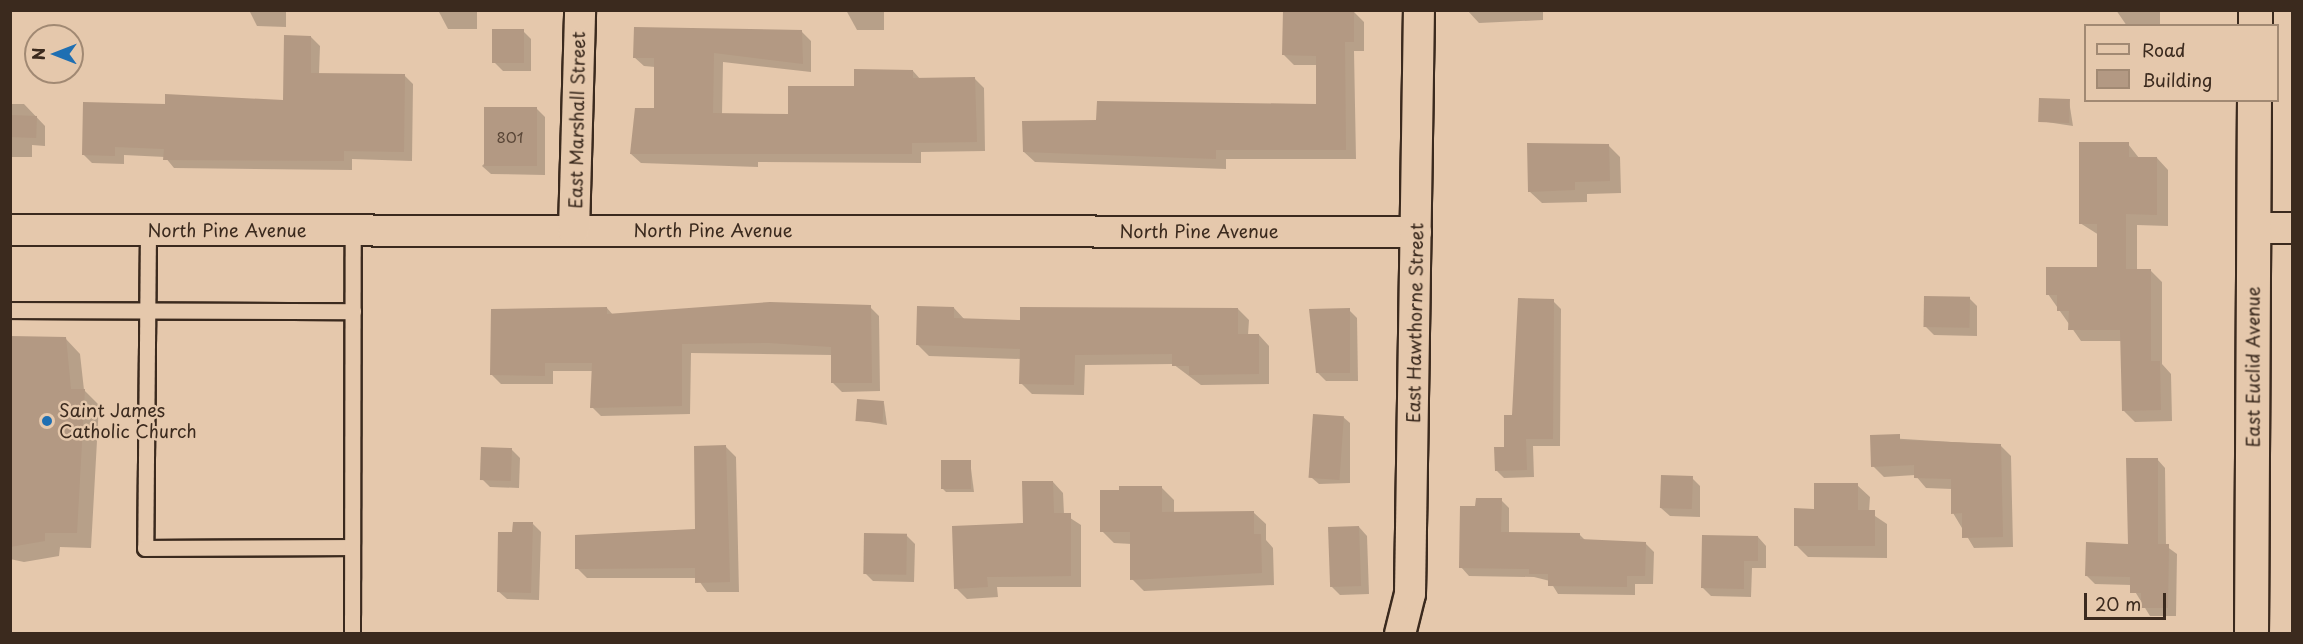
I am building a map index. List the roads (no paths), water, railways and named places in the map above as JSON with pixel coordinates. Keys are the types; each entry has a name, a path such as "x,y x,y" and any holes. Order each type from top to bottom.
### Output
{"street":[{"name":"East Marshall Street","path":"574,230 580,10"},
{"name":"East Hawthorne Street","path":"1400,633 1410,594 1419,10"},
{"name":"East Euclid Avenue","path":"2251,633 2254,102"},
{"path":"2254,228 2292,228"},
{"name":"North Pine Avenue","path":"10,230 1416,232"}],"lane":[{"path":"148,230 146,548 352,547"},
{"path":"352,633 353,230"},
{"path":"10,310 353,311"}],"place":[{"name":"Saint James Catholic Church","path":"47,421"}]}
